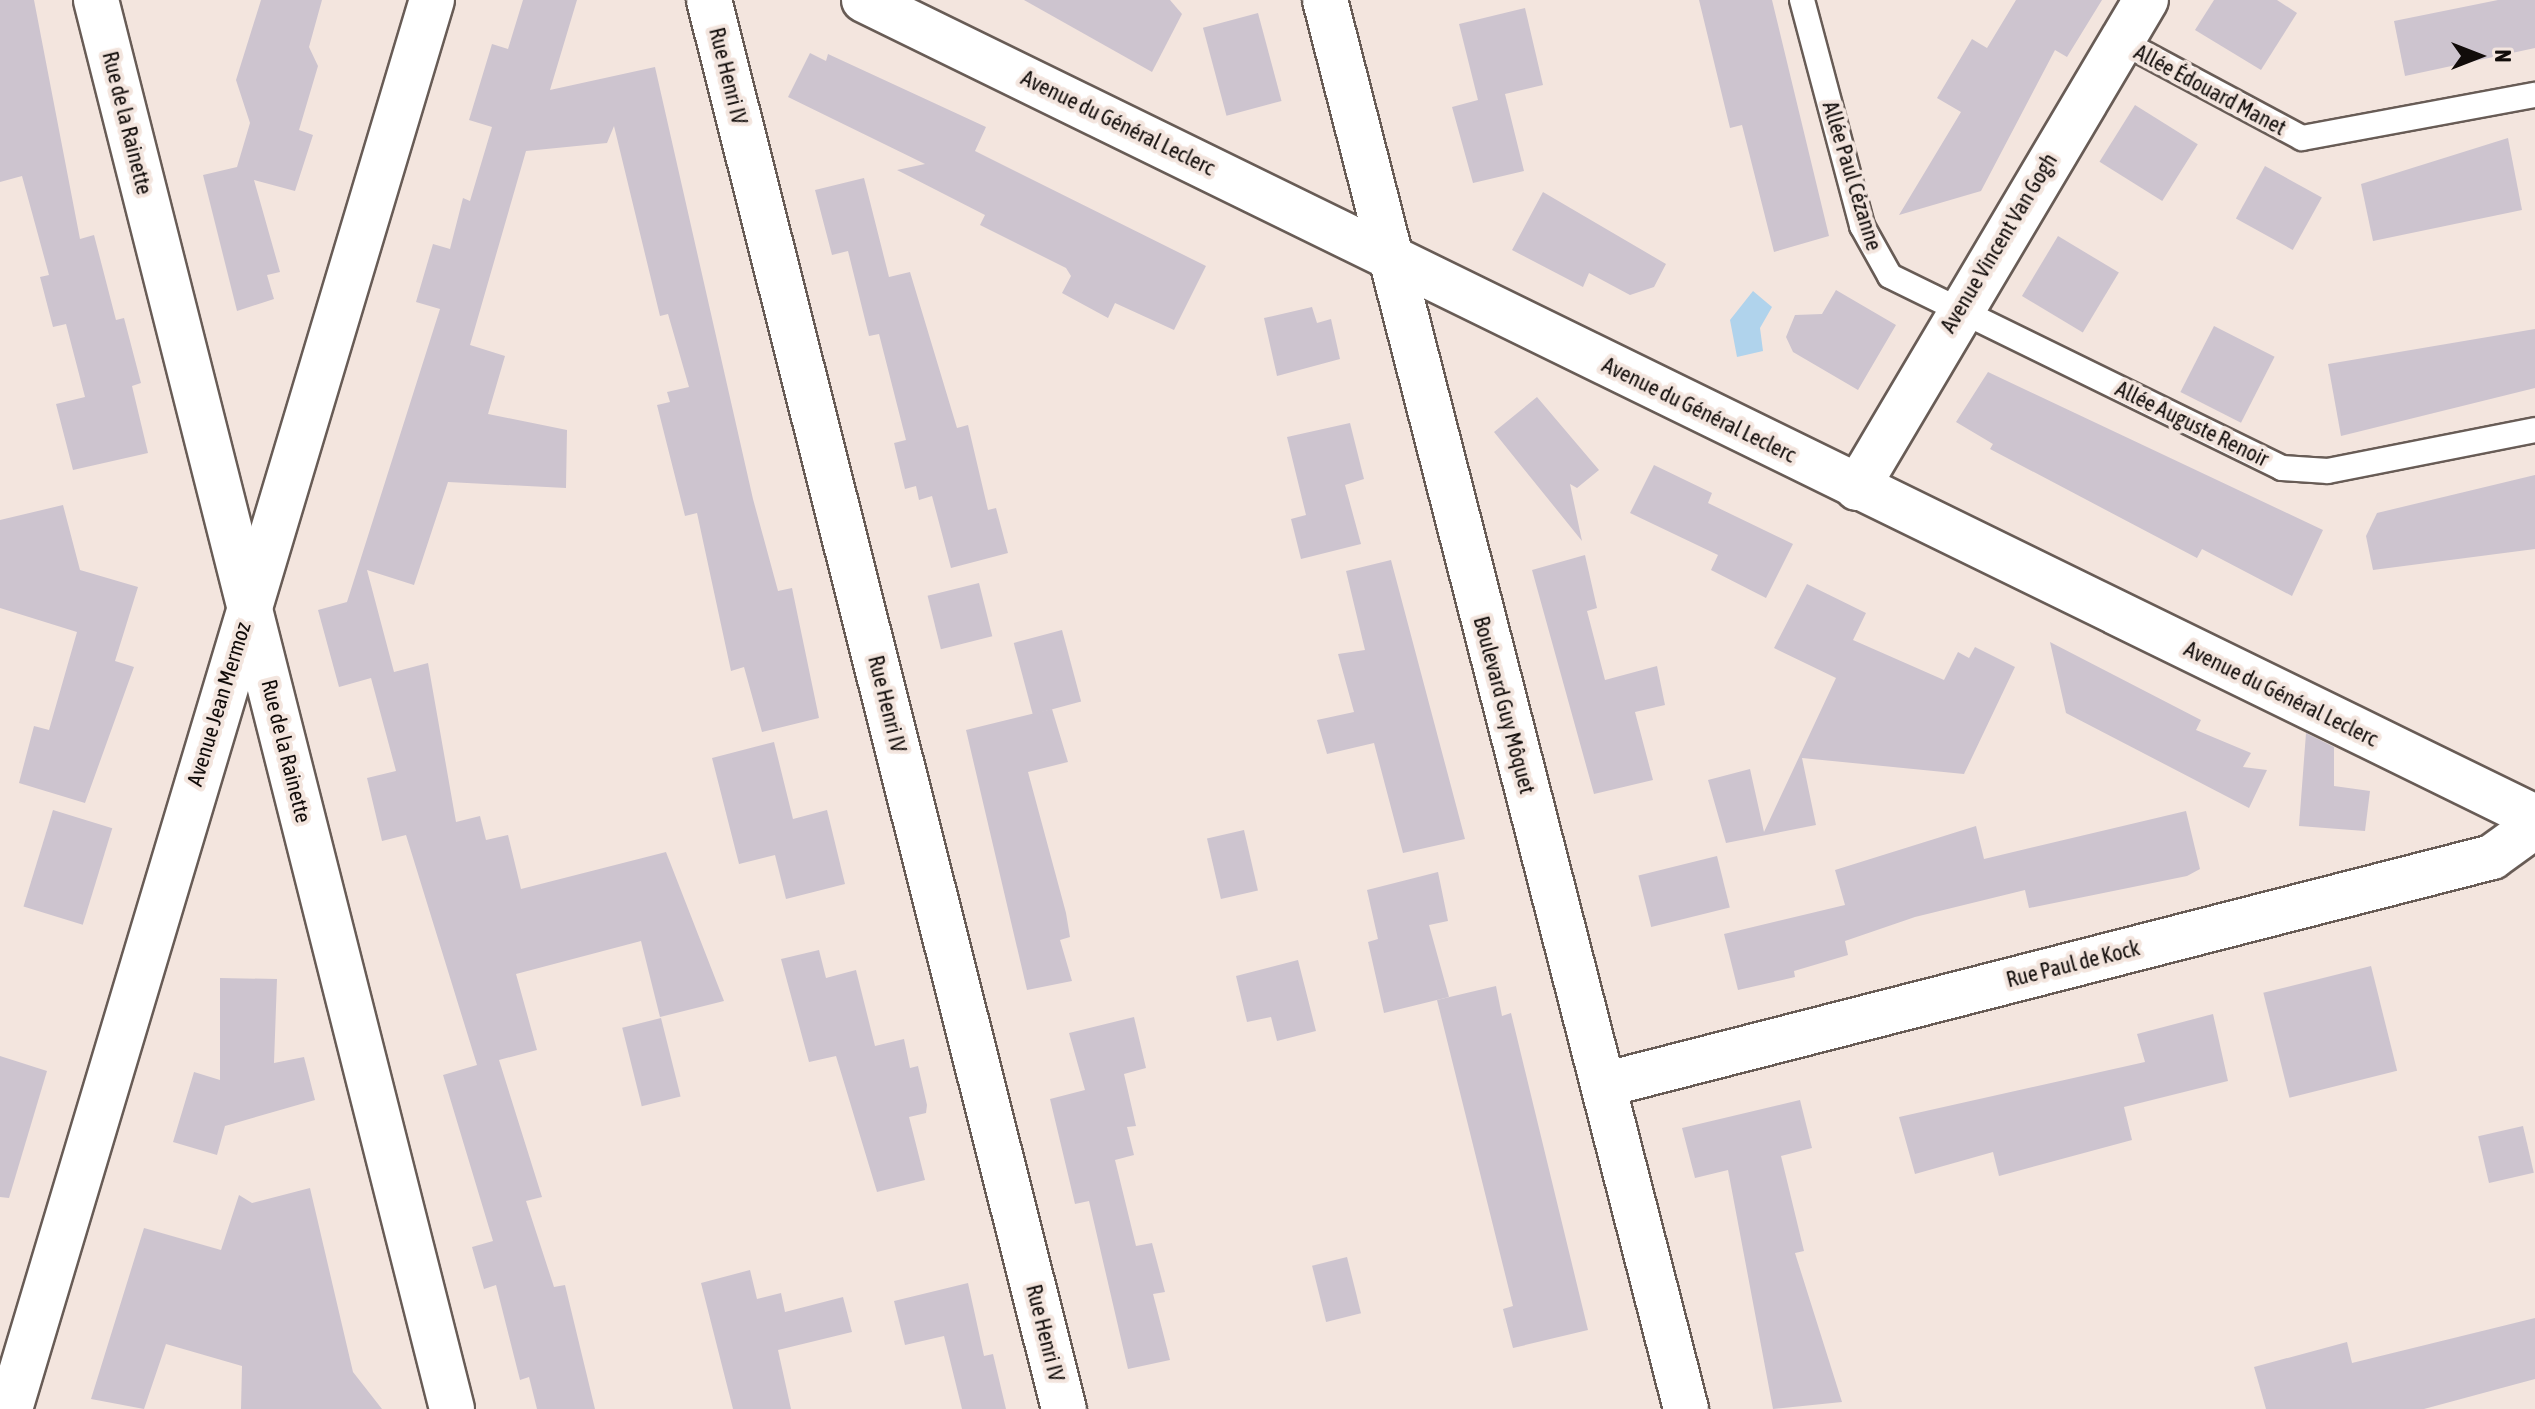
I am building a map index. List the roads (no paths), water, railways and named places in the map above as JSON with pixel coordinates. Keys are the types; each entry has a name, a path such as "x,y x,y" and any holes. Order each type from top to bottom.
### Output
{"street":[{"name":"Rue de la Rainette","path":"96,0 452,1409"},
{"name":"Avenue Jean Mermoz","path":"10,1409 432,0"},
{"name":"Rue Henri IV","path":"709,0 1064,1409"},
{"name":"Avenue du Général Leclerc","path":"864,0 2535,817"},
{"name":"Boulevard Guy Môquet","path":"1325,0 1388,256 1686,1409"},
{"name":"Avenue Vincent Van Gogh","path":"1857,488 1958,309 2146,0"},
{"name":"Rue Paul de Kock","path":"1603,1085 2492,857 2535,826"}],"lane":[{"name":"Allée Paul Cézanne","path":"1802,0 1871,253 1890,276 1958,309"},
{"name":"Allée Édouard Manet","path":"2121,41 2302,138 2535,95"},
{"name":"Allée Auguste Renoir","path":"1958,309 2282,468 2328,471 2535,430"}],"water":[{"path":"1753,291 1772,307 1760,328 1763,351 1737,357 1730,320"}]}
